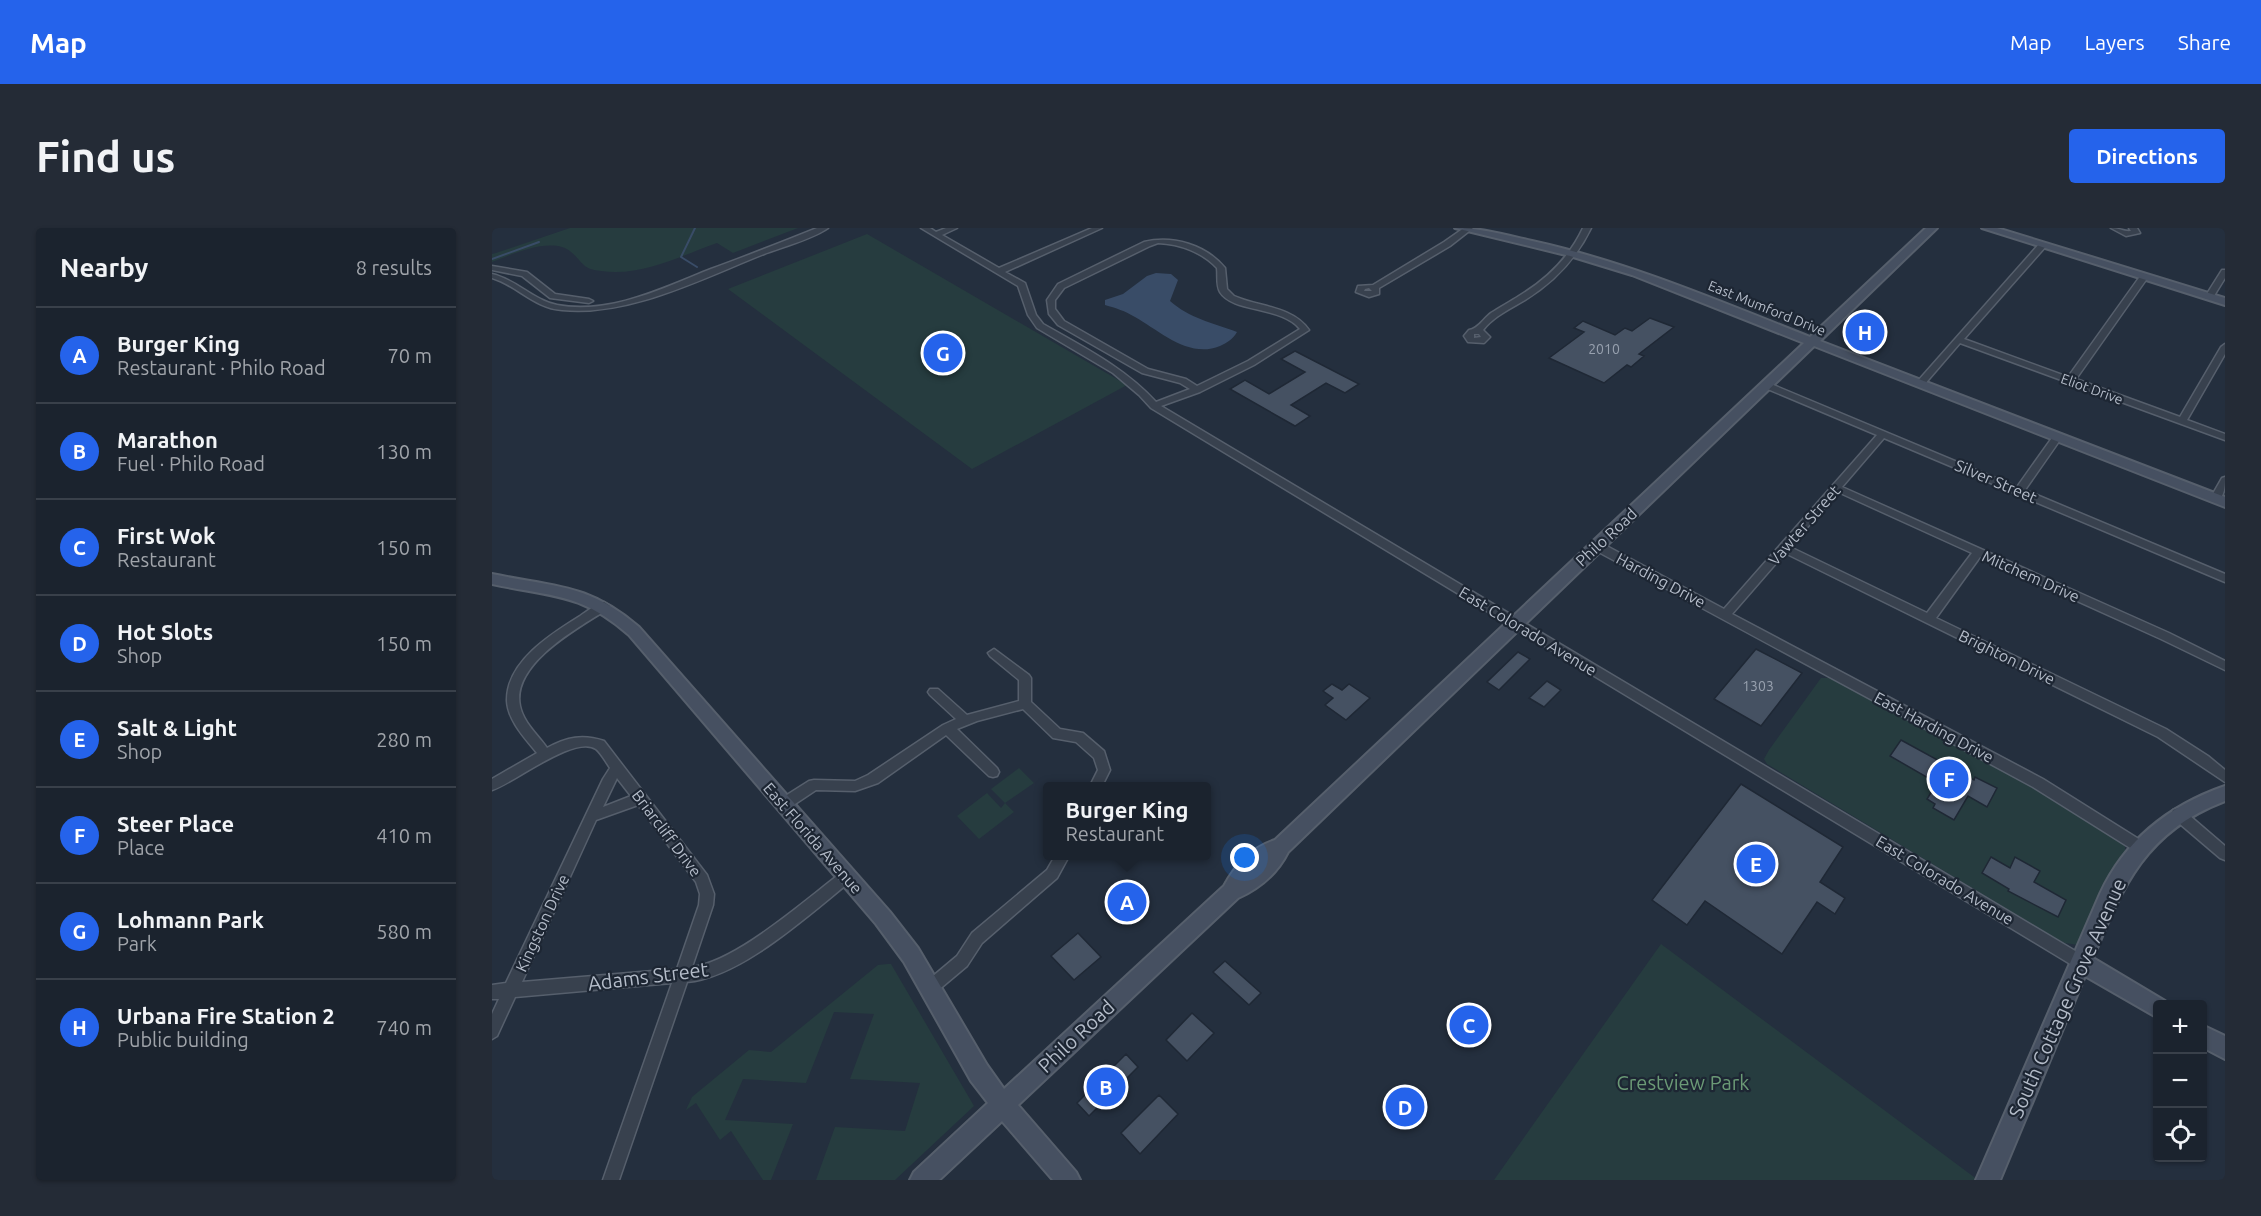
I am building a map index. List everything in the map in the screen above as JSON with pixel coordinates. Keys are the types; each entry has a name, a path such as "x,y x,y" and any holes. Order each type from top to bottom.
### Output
{"street":[{"path":"492,276 514,284 537,303 575,312 633,301 806,228"},
{"path":"492,268 516,271 553,296 586,301 633,294 693,276 824,228"},
{"name":"East Colorado Avenue","path":"926,228 1000,271 1025,290 1032,315 1040,326 1123,376 1137,387 1154,406 2153,1006"},
{"path":"937,234 952,228"},
{"path":"1000,271 1098,228"},
{"path":"1478,332 1491,317 1542,284 1574,253 1587,228"},
{"name":"Philo Road","path":"922,1180 1231,891 1249,884 1275,860 1281,846 1932,228"},
{"path":"1987,228 2225,302"},
{"path":"2115,228 2129,234 2136,232 2133,228"},
{"path":"1374,287 1465,229"},
{"name":"East Mumford Drive","path":"1465,229 1574,253 1636,273 2220,501"},
{"path":"1154,406 1210,386 1303,332 1304,327 1268,308 1234,299 1224,291 1221,268 1213,260 1177,243 1162,241 1147,244 1069,281 1054,293 1049,307 1051,313 1061,323 1145,371 1183,381 1197,390"},
{"path":"1920,384 2043,245"},
{"path":"2209,297 2225,272"},
{"path":"2070,381 2144,277"},
{"path":"501,289 529,278"},
{"path":"575,312 586,301"},
{"name":"Eliot Drive","path":"1959,340 2225,437"},
{"path":"2182,421 2225,347"},
{"name":"Silver Street","path":"1766,385 2225,578"},
{"name":"Vawter Street","path":"1725,615 1883,434"},
{"path":"2019,491 2057,437"},
{"path":"2220,501 2225,480"},
{"name":"Mitchem Drive","path":"1837,488 2165,636 2225,666"},
{"name":"Harding Drive","path":"1597,546 1725,615"},
{"name":"Brighton Drive","path":"1784,548 2162,733 2204,760 2225,777"},
{"path":"1929,619 1978,552"},
{"name":"East Florida Avenue","path":"492,579 558,589 592,599 634,631 883,918 911,955 931,987 969,1057 1003,1105 1068,1180"},
{"path":"545,754 516,713 513,695 516,685 522,673 539,652 604,606"},
{"name":"East Harding Drive","path":"1725,615 2038,783 2139,847"},
{"path":"994,653 1025,678 1025,704 1057,734 1079,737 1100,755 1104,770 1098,782"},
{"path":"934,692 966,721"},
{"path":"784,804 814,785 855,786 873,779 947,728 1025,704"},
{"path":"947,728 993,772"},
{"name":"Briarcliff Drive","path":"492,785 565,744 587,741 600,745 706,887 706,905 611,1180"},
{"name":"Kingston Drive","path":"492,1031 609,779 618,768"},
{"name":"South Cottage Grove Avenue","path":"1988,1180 2110,894 2124,867 2139,847 2178,814 2225,793"},
{"path":"593,816 641,798"},
{"path":"2178,814 2225,854"},
{"path":"931,987 962,961 977,938 1052,874 1059,860"},
{"name":"Adams Street","path":"492,992 682,975 714,969 730,962 846,877"},
{"path":"2207,1038 2225,1048"}],"green space":[{"path":"570,228 798,228 733,253 717,243 660,264 631,271 590,269 571,252 554,246 532,248 492,262 492,254"},
{"path":"867,234 1127,385 972,469 728,289"},
{"path":"1821,678 1832,678 2034,786 2121,841 2125,847 2125,853 2107,884 2078,945 2065,943 2055,938 1767,764 1764,759 1769,750"},
{"path":"1019,768 1034,783 1005,803 991,789"},
{"path":"987,793 1001,808 1005,803 1014,812 979,839 957,816"},
{"name":"Crestview Park","path":"1661,944 1978,1180 1494,1180"},
{"path":"891,964 974,1106 895,1180 816,1180 835,1127 905,1131 920,1083 850,1079 874,1014 834,1012 806,1083 743,1079 725,1120 793,1124 771,1180 763,1180 731,1131 720,1140 696,1103 686,1110 692,1097 749,1050 771,1052 878,965"}],"water":[{"path":"1156,273 1171,274 1178,280 1170,301 1177,307 1193,316 1237,332 1234,337 1223,345 1197,349 1175,342 1128,313 1105,305 1105,300 1123,294 1147,276"}],"building":[{"path":"1650,318 1674,327 1639,354 1644,356 1631,367 1627,365 1604,383 1549,358 1584,332 1574,328 1583,321 1615,335 1625,328 1632,331"},
{"path":"1861,325 1877,331 1869,339 1853,333"},
{"path":"1295,351 1359,384 1345,393 1326,383 1291,405 1310,416 1295,426 1230,389 1245,380 1269,394 1305,372 1281,359"},
{"path":"1756,649 1802,673 1761,726 1714,699"},
{"path":"1518,652 1530,659 1499,690 1487,682"},
{"path":"1547,681 1561,690 1544,707 1529,698"},
{"path":"1332,684 1342,690 1349,684 1370,698 1346,720 1325,705 1333,698 1323,691"},
{"path":"1901,740 1974,780 1975,777 1997,788 1987,807 1968,796 1954,820 1933,808 1935,804 1927,799 1937,783 1890,756"},
{"path":"1741,784 1843,847 1820,882 1845,898 1835,914 1817,902 1782,954 1705,901 1687,925 1652,900"},
{"path":"1991,857 2010,868 2015,857 2040,871 2034,882 2066,900 2058,917 2008,891 2009,889 1982,873"},
{"path":"1130,883 1149,900 1125,922 1106,904"},
{"path":"1078,933 1101,957 1074,980 1051,956"},
{"path":"1225,961 1261,993 1249,1005 1213,972"},
{"path":"1192,1013 1214,1033 1187,1061 1166,1040"},
{"path":"1126,1054 1138,1067 1089,1116 1077,1103"},
{"path":"1159,1095 1178,1114 1140,1154 1121,1133"}],"waterway":[{"path":"695,228 681,257 697,267"},
{"path":"492,259 539,242"}],"place":[{"name":"Urbana Fire Station 2","path":"1865,332"},
{"name":"Lohmann Park","path":"943,353"},
{"name":"Steer Place","path":"1949,779"},
{"name":"Salt & Light","path":"1756,864"},
{"name":"Burger King","path":"1127,902"},
{"name":"First Wok","path":"1469,1025"},
{"name":"Marathon","path":"1106,1087"},
{"name":"Hot Slots","path":"1405,1107"}]}
